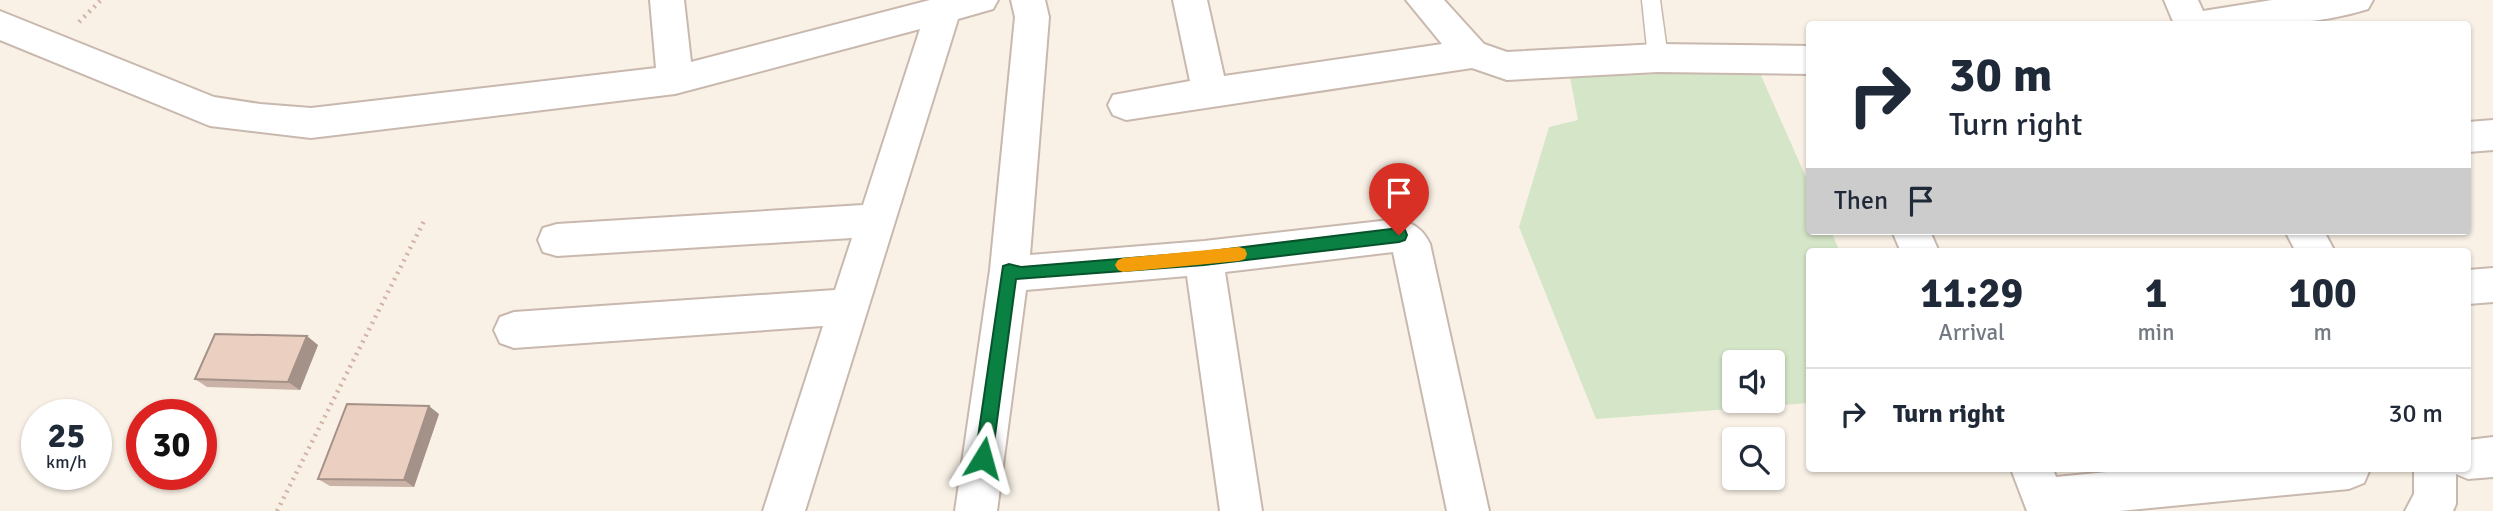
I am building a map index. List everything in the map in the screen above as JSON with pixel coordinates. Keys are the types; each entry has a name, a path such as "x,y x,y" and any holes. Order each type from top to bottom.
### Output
{"street":[{"path":"667,0 675,80"},
{"path":"0,25 210,111 260,119 311,122 675,80 981,0"},
{"path":"976,511 1009,271 1032,17 1028,0"},
{"path":"1190,0 1210,93"},
{"path":"1423,0 1472,54"},
{"path":"2181,0 2190,21"},
{"path":"2225,21 2356,0"},
{"path":"784,511 944,10"},
{"path":"1126,105 1472,54 1507,66 1658,58 1806,60"},
{"path":"2471,137 2493,135"},
{"path":"557,240 877,220"},
{"path":"1009,271 1021,274 1204,258 1399,235 1411,244 1468,511"},
{"path":"1204,258 1241,511"},
{"path":"2471,287 2493,285"},
{"path":"514,330 847,307"},
{"path":"2471,459 2493,457"},
{"path":"2033,472 2043,498 2074,503 2324,472"},
{"path":"2426,511 2435,504 2435,472"}],"lane":[{"path":"1651,0 1658,58"}],"path":[{"path":"277,511 424,221"}],"green space":[{"path":"1759,71 1806,177 1806,235 1833,235 1838,248 1806,248 1806,403 1785,405 1785,350 1722,350 1722,410 1596,419 1519,227 1549,127 1578,120 1570,77"}],"building":[{"path":"215,334 307,336 288,382 195,379"},
{"path":"347,404 429,406 404,480 318,479"}],"slow traffic":[{"path":"1123,265 1239,254"}],"route":[{"path":"983,458 1009,271 1021,274 1204,258 1399,235"}]}
